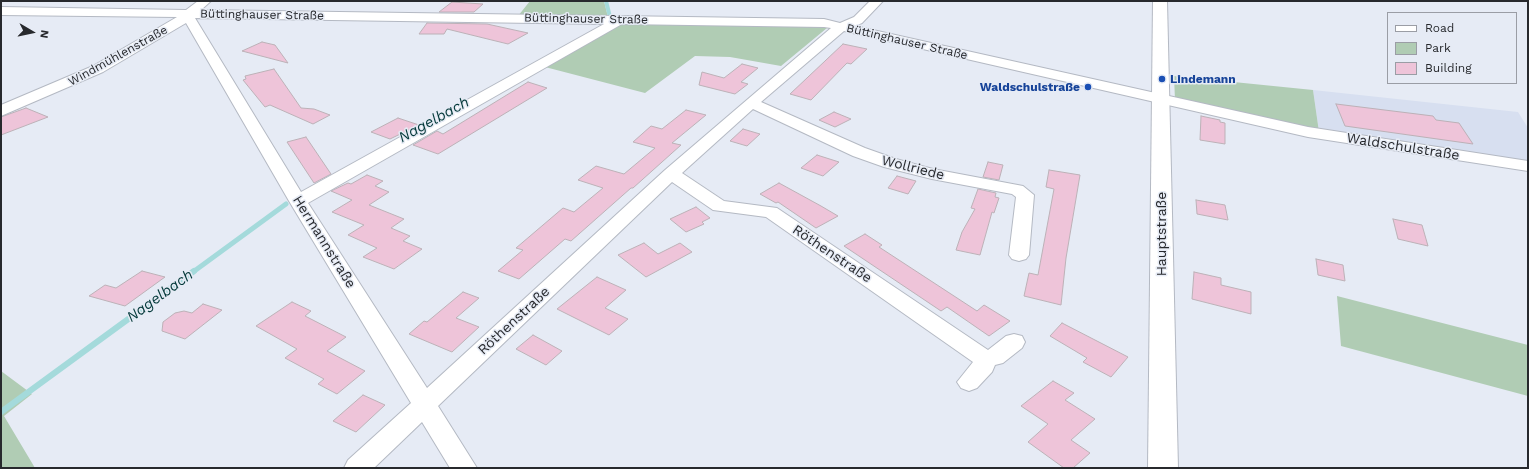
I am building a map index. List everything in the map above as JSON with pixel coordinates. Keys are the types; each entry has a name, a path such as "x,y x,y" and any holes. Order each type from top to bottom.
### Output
{"main road":[{"name":"Hauptstraße","path":"1160,1 1162,99 1163,468"}],"street":[{"name":"Windmühlenstraße","path":"1,111 98,69 179,22 205,1"},
{"name":"Röthenstraße","path":"357,468 671,174 751,103 841,27 858,20 877,1"},
{"name":"Büttinghauser Straße","path":"1,11 824,23 1162,99"},
{"name":"Hermannstraße","path":"187,14 298,201 464,468"},
{"path":"298,201 619,20"},
{"name":"Waldschulstraße","path":"1162,99 1308,132 1528,166"},
{"name":"Wollriede","path":"751,103 859,152 890,163 932,174 1017,190 1025,195 1019,255"},
{"name":"Röthenstraße","path":"671,174 719,206 771,212 984,359"},
{"path":"969,382 984,366 984,359 994,357 1014,342"}],"shaded area":[{"path":"1313,90 1518,112 1528,128 1528,164 1319,132"}],"green space":[{"path":"530,1 604,1 608,17 518,16"},
{"path":"621,22 828,26 781,66 730,57 695,56 645,93 545,67"},
{"path":"1174,76 1313,90 1319,132 1175,100"},
{"path":"1337,296 1528,345 1528,396 1341,346"},
{"path":"1,371 32,394 4,416 35,468 1,468"}],"building":[{"path":"452,2 483,4 474,12 439,12"},
{"path":"427,23 487,24 528,33 508,44 447,29 444,34 419,34"},
{"path":"262,42 275,45 288,63 242,51"},
{"path":"843,44 867,49 851,64 847,63 811,100 790,94"},
{"path":"742,64 758,68 741,82 748,84 735,94 699,85 702,72 724,78"},
{"path":"274,69 301,108 314,109 330,115 313,124 270,105 265,107 243,80 246,79 245,76"},
{"path":"528,82 547,88 438,154 413,145 437,131 443,134"},
{"path":"1336,104 1433,116 1436,120 1459,123 1473,144 1345,126"},
{"path":"26,108 48,117 1,135 1,117"},
{"path":"686,110 706,115 672,143 681,145 633,188 631,188 571,241 565,239 519,279 498,271 523,250 516,248 563,208 574,212 603,188 578,180 596,166 624,174 655,148 633,142 651,126 662,129"},
{"path":"834,112 851,119 835,127 819,120"},
{"path":"1201,116 1220,120 1220,122 1225,123 1225,144 1200,140"},
{"path":"398,118 419,125 390,139 371,132"},
{"path":"743,129 760,134 747,146 730,141"},
{"path":"306,137 331,174 314,183 287,142"},
{"path":"817,155 839,162 823,176 801,168"},
{"path":"988,162 1003,165 999,180 983,177"},
{"path":"1049,170 1080,175 1066,258 1061,305 1024,296 1029,273 1038,275 1054,189 1046,187"},
{"path":"367,175 383,181 375,186 389,192 369,205 404,219 391,228 410,236 403,241 422,249 394,269 363,257 377,248 348,235 364,225 332,212 352,200 331,191 348,183 351,184"},
{"path":"897,176 916,181 908,194 888,188"},
{"path":"779,183 838,216 816,228 778,202 776,203 760,194"},
{"path":"978,189 996,193 995,197 999,198 994,213 992,212 980,255 956,250 962,232 975,209 971,208"},
{"path":"1196,200 1225,205 1228,220 1197,214"},
{"path":"696,207 710,218 702,222 704,224 686,232 670,219"},
{"path":"1393,219 1422,225 1428,246 1398,239"},
{"path":"865,234 882,245 879,247 977,311 984,305 1010,321 989,336 947,307 941,311 844,246"},
{"path":"644,243 658,254 680,243 692,252 646,277 618,255"},
{"path":"1316,259 1343,265 1345,281 1318,275"},
{"path":"142,271 165,277 125,306 89,296 105,285 116,288"},
{"path":"1194,272 1221,278 1221,285 1251,292 1251,314 1192,299"},
{"path":"597,277 626,290 605,308 628,319 609,335 557,309"},
{"path":"463,292 479,298 456,318 479,327 452,352 409,334 424,321 427,322"},
{"path":"292,302 311,311 305,316 346,337 327,351 365,371 337,394 318,384 324,379 285,358 297,349 256,326"},
{"path":"203,304 222,310 185,339 162,331 163,322 175,313 184,311 192,313"},
{"path":"1062,323 1128,357 1111,377 1083,362 1087,358 1050,336"},
{"path":"533,335 562,351 546,365 516,349"},
{"path":"1053,381 1074,393 1065,400 1095,419 1071,440 1090,453 1073,468 1064,468 1028,442 1048,424 1021,406"},
{"path":"363,395 385,405 356,432 333,421"}],"waterway":[{"name":"Nagelbach","path":"606,1 610,17 615,17"},
{"name":"Nagelbach","path":"193,272 286,204"},
{"name":"Nagelbach","path":"1,412 194,271"}],"place":[{"name":"Lindemann","path":"1162,79"},
{"name":"Waldschulstraße","path":"1088,87"}]}
